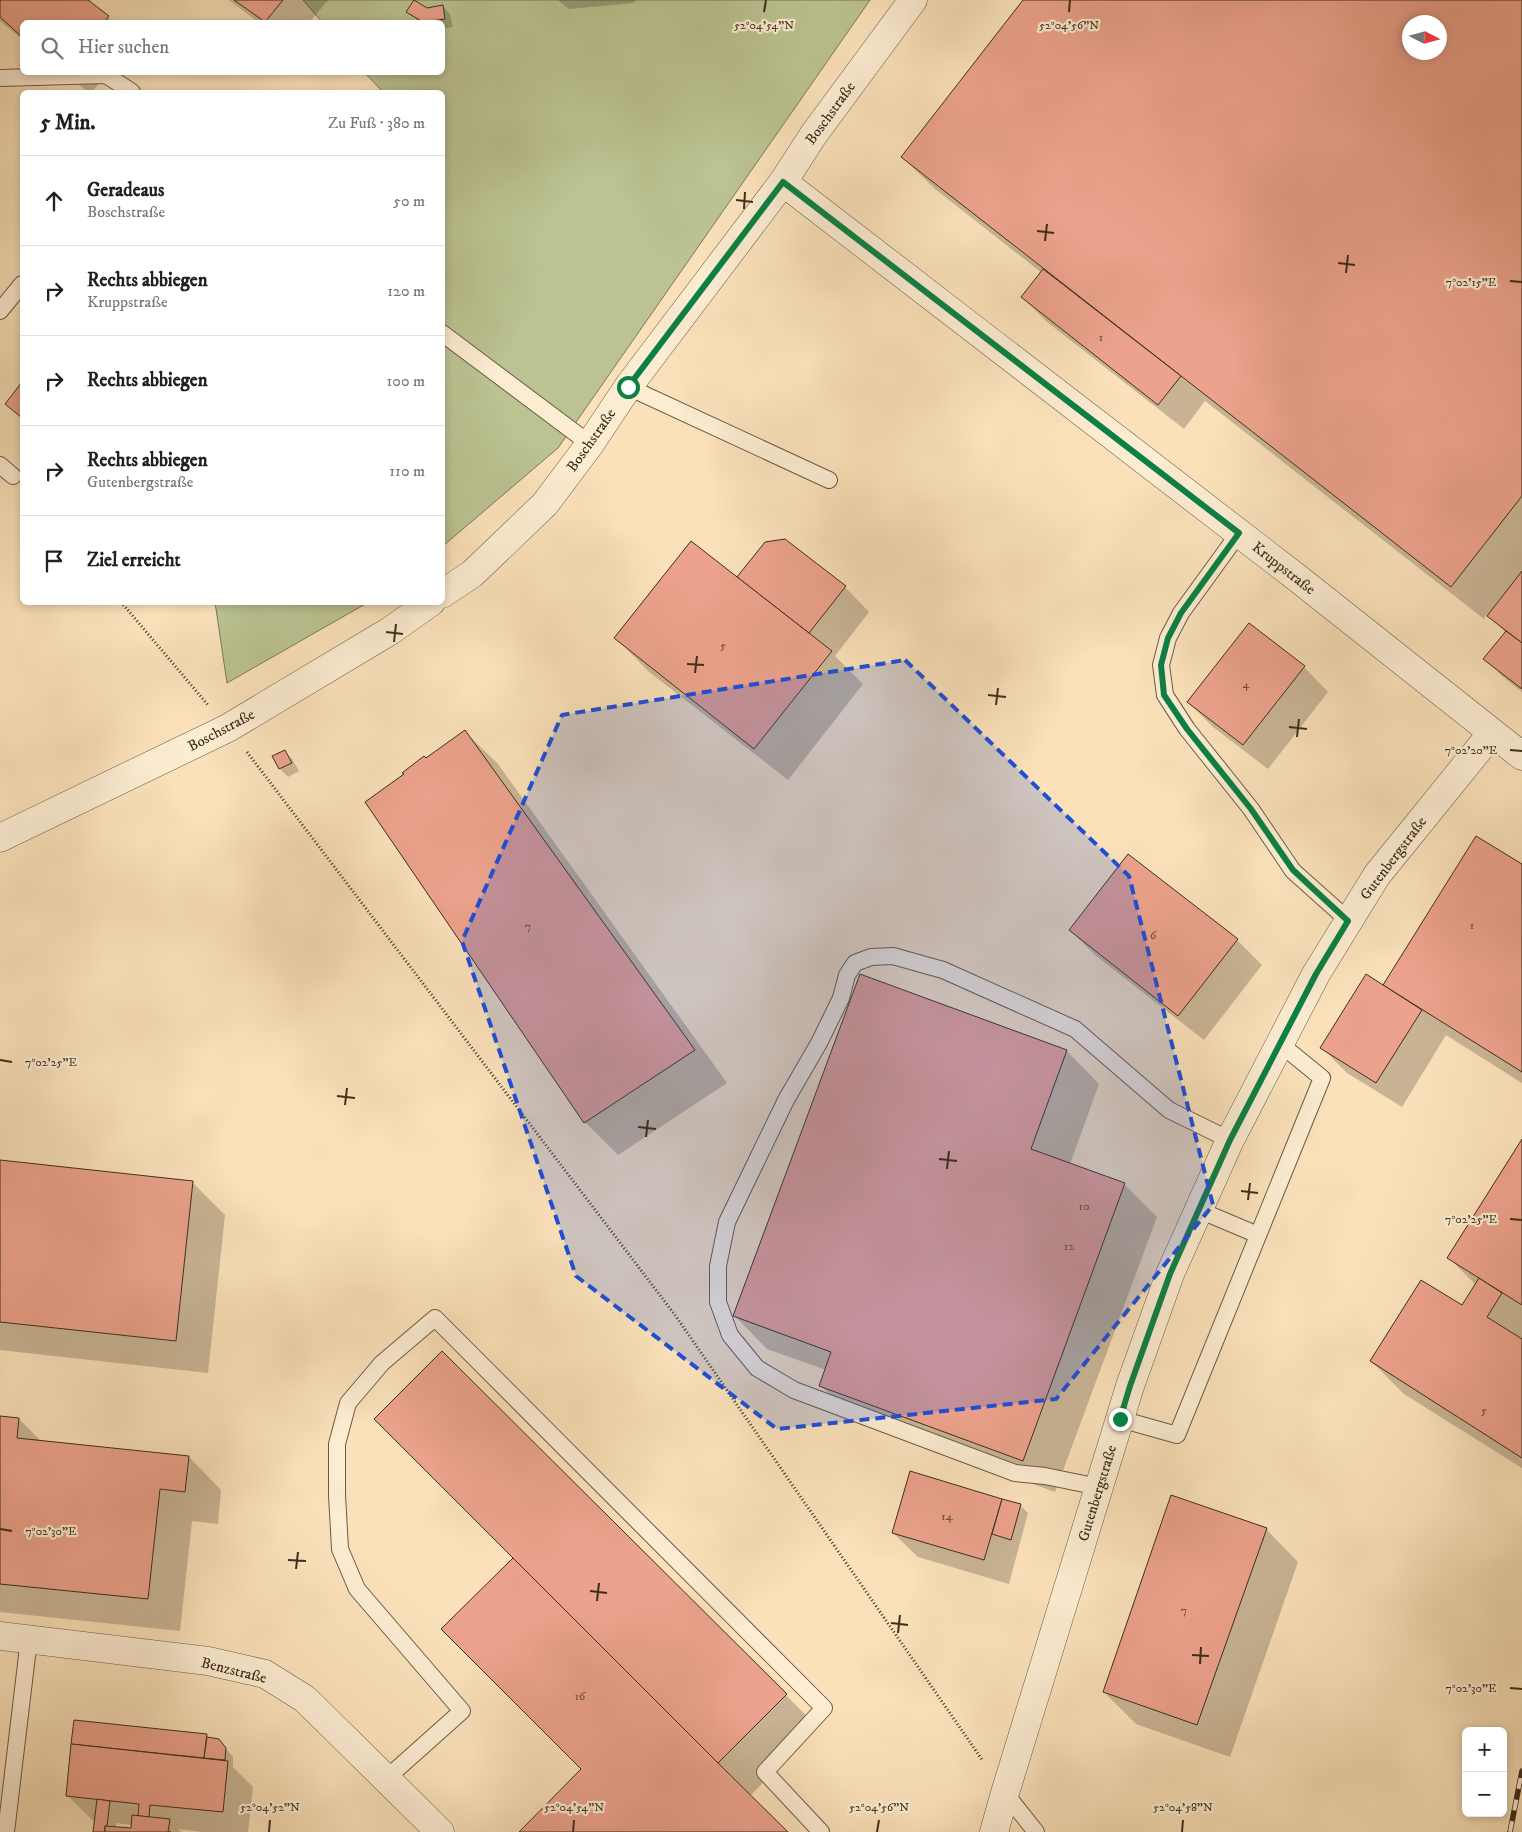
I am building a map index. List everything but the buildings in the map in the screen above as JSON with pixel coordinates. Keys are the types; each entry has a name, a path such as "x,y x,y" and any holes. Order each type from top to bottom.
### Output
{"street":[{"name":"Boschstraße","path":"445,592 472,574 544,504 590,444 628,387 783,182 814,134 913,0"},
{"name":"Kruppstraße","path":"783,182 1239,533 1522,756"},
{"name":"Boschstraße","path":"0,838 228,728 390,631 427,605"},
{"name":"Gutenbergstraße","path":"994,1832 1130,1386 1170,1274 1230,1140 1316,974 1377,875 1492,733"},
{"name":"Benzstraße","path":"0,1636 208,1661 265,1674 305,1698 440,1832"}],"lane":[{"path":"0,78 80,75"},
{"path":"107,75 129,90"},
{"path":"0,312 20,287"},
{"path":"445,335 590,444"},
{"path":"628,387 829,480"},
{"path":"0,465 13,476"},
{"path":"1239,533 1181,613 1168,638 1161,665 1164,695 1187,729 1251,809 1293,870 1348,921"},
{"path":"1099,1486 1045,1476 1015,1473 794,1390 757,1368 730,1335 718,1302 718,1266 727,1222 786,1100 819,1043 841,998 847,975 855,963 871,957 893,956 943,970 1075,1028 1169,1110 1230,1140"},
{"path":"1120,1419 1177,1435 1322,1078 1279,1043"},
{"path":"1199,1210 1258,1235"},
{"path":"387,1778 462,1711 357,1589 340,1549 337,1444 348,1403 382,1363 436,1318 824,1708 765,1772 822,1832"},
{"path":"6,1832 29,1640"},
{"path":"1005,1793 1036,1832"}],"path":[{"path":"124,605 228,728 675,1315 1005,1793"}],"highlighted area":[{"path":"905,660 1129,876 1213,1205 1056,1399 777,1429 576,1276 462,941 562,715"}],"green space":[{"path":"303,0 870,0 558,448 445,544 445,90 381,90 367,75 445,75 445,20 320,20"},
{"path":"215,605 364,605 227,683"}],"railway":[{"path":"1510,1832 1522,1771"}],"route":[{"path":"628,387 783,182 1239,533 1181,613 1168,638 1161,665 1164,695 1187,729 1251,809 1293,870 1348,921 1316,974 1237,1124 1170,1274 1120,1419"}]}
